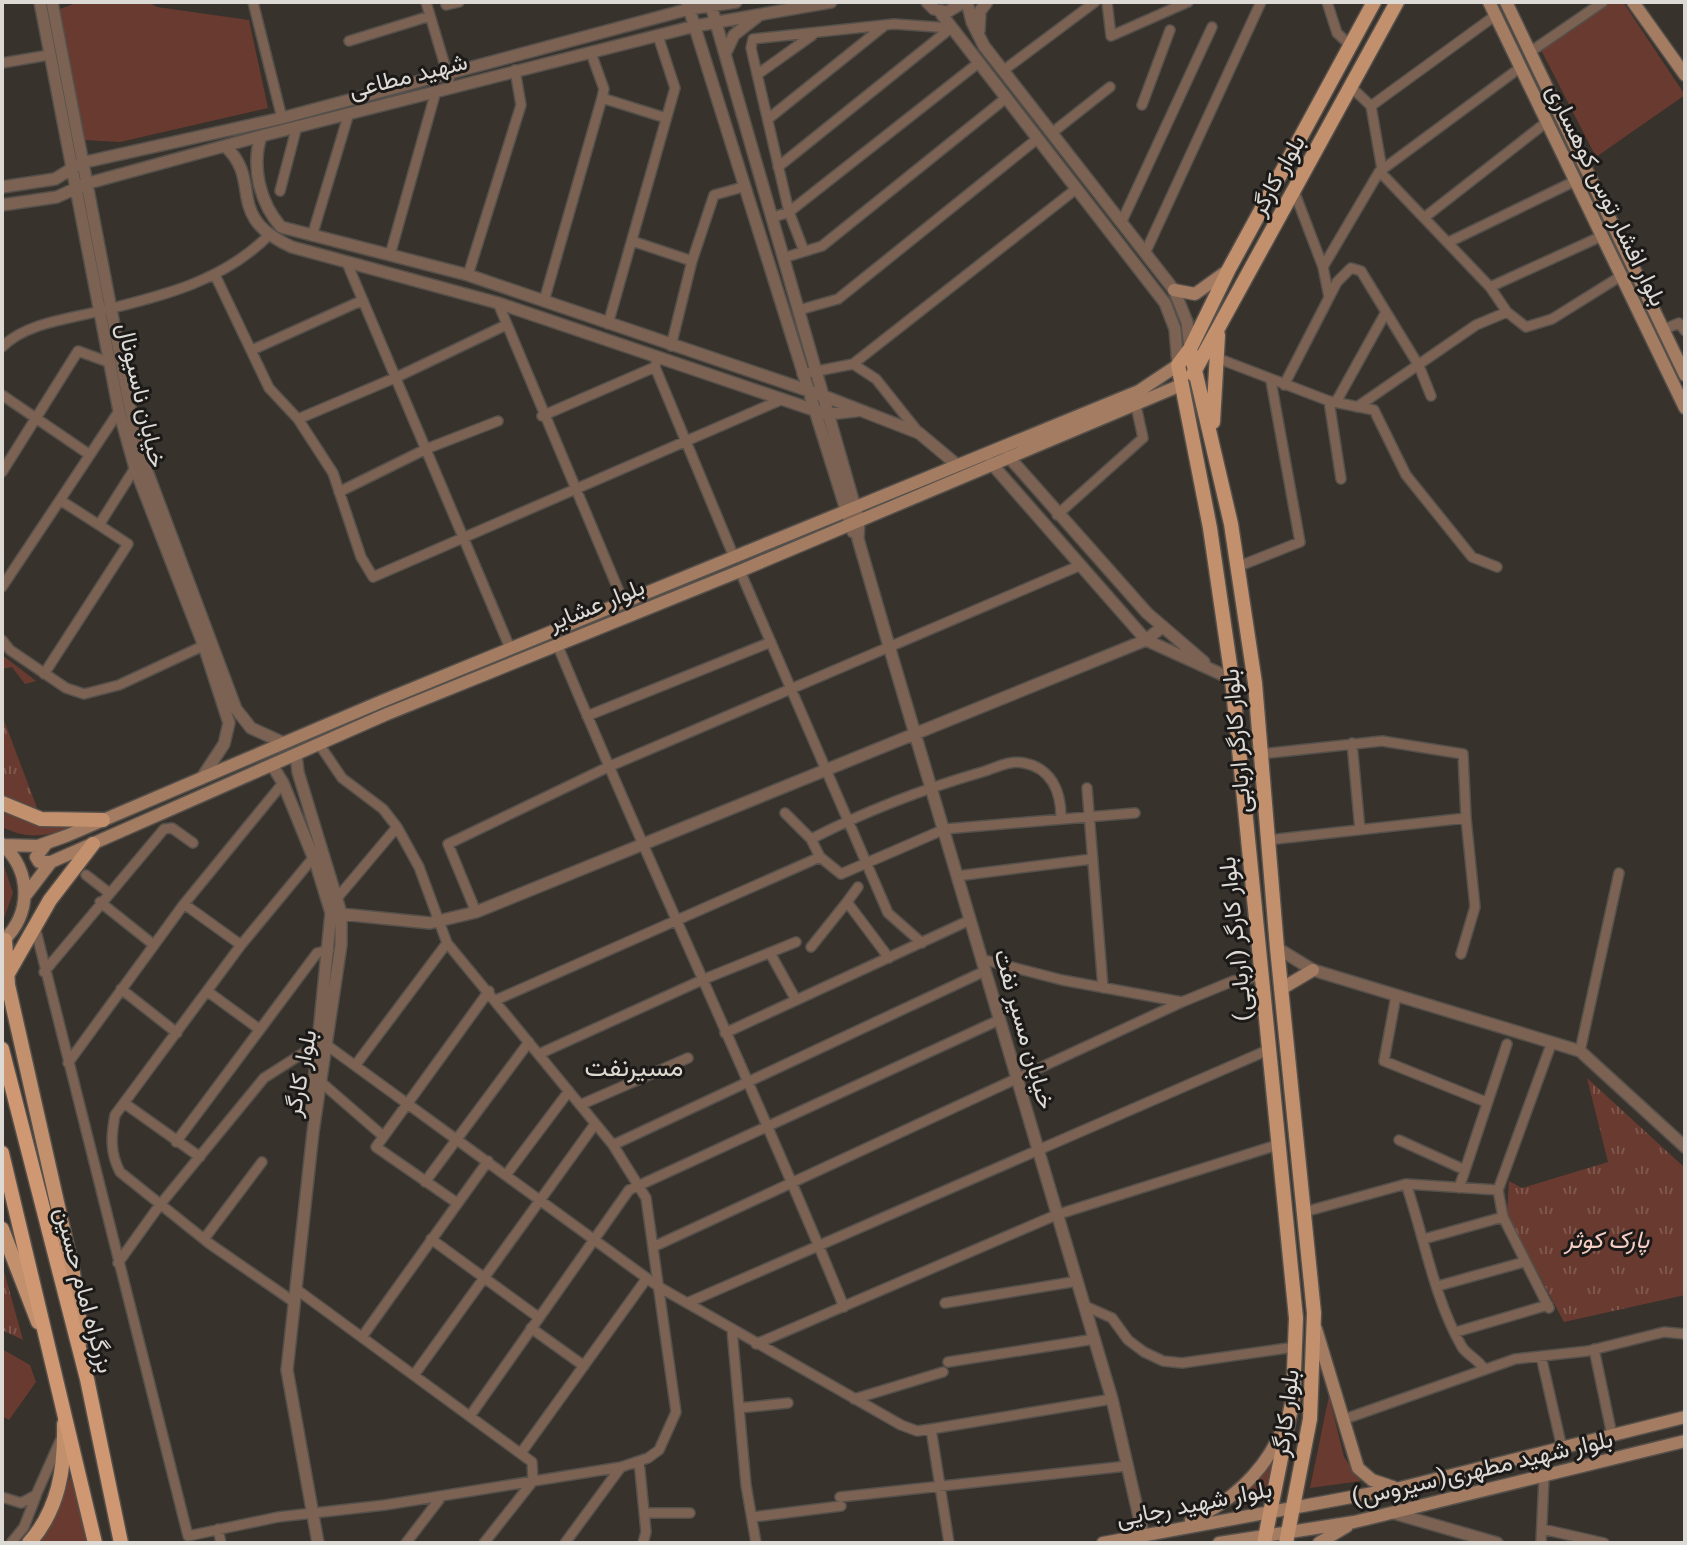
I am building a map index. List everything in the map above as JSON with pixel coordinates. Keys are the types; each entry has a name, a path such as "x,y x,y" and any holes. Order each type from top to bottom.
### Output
{"highway":[{"name":"بزرگراه امام حسین","path":"2,1049 87,1379 121,1543"},
{"name":"بزرگراه امام حسین","path":"2,1153 95,1543"}],"main road":[{"name":"بلوار کارگر","path":"1178,365 1190,349 1229,269 1374,2"},
{"name":"بلوار کارگر","path":"1196,371 1397,2"},
{"name":"بلوار افشار توس کوهساری","path":"1489,2 1685,408"},
{"name":"بلوار افشار توس کوهساری","path":"1506,2 1685,375"},
{"path":"1633,2 1685,75"},
{"path":"1253,225 1269,236"},
{"path":"1174,290 1195,294 1229,269"},
{"path":"1212,434 1219,326"},
{"name":"بلوار کارگر اربابی","path":"1190,349 1231,524 1255,683 1277,948 1315,1326"},
{"name":"بلوار کارگر (اربابی)","path":"1178,365 1210,528 1232,679 1290,1254 1295,1347 1293,1398 1265,1539"},
{"name":"بلوار عشایر","path":"3,844 46,844 623,601 1139,391 1178,365"},
{"name":"بلوار عشایر","path":"3,941 19,920 25,896 51,862 319,744 854,524 991,463 1136,406 1181,385 1196,371"},
{"path":"1210,528 1231,524"},
{"path":"2,803 41,819 103,820"},
{"path":"3,844 18,863 25,896"},
{"path":"46,844 36,857 39,862 51,862"},
{"path":"5,980 35,924 93,844"},
{"path":"3,941 5,980 73,1273 87,1379"},
{"path":"1281,989 1313,970"},
{"path":"2,1229 51,1356"},
{"name":"بلوار کارگر","path":"1287,1537 1310,1419 1315,1326"},
{"path":"1315,1326 1358,1468 1372,1480 1400,1488"},
{"path":"1173,1528 1225,1501 1251,1479 1273,1449 1293,1398"},
{"path":"29,1543 46,1520 56,1497 64,1431 63,1400"},
{"path":"1289,1417 1297,1428 1310,1419"},
{"path":"1682,1418 1678,1434 1684,1441"},
{"name":"بلوار شهید مطهری(سیروس)","path":"1293,1505 1400,1488 1682,1418"},
{"name":"بلوار شهید مطهری(سیروس)","path":"1287,1537 1684,1441"},
{"name":"بلوار شهید رجایی","path":"1103,1543 1293,1505"},
{"path":"1319,1543 1354,1522"},
{"name":"بلوار شهید رجایی","path":"1219,1543 1287,1537"}],"street":[{"name":"خیابان ناسیونال","path":"40,2 106,309 144,463 208,643 229,728 224,744 200,781"},
{"name":"خیابان ناسیونال","path":"52,2 76,168"},
{"path":"253,2 282,118"},
{"path":"426,2 451,87"},
{"path":"446,5 459,2"},
{"name":"شهید مطاعی","path":"2,187 55,179 76,168 282,118 688,6 736,2"},
{"name":"شهید مطاعی","path":"2,205 80,187 297,126 515,70 695,26 831,2"},
{"path":"927,2 939,11 1165,303 1175,329 1178,365"},
{"path":"939,11 955,10 966,2 984,46 1174,290 1187,322 1190,349"},
{"path":"984,46 978,21 987,2"},
{"path":"1004,70 1095,2"},
{"path":"1107,2 1111,36 1188,2"},
{"path":"1146,251 1261,2"},
{"path":"1327,2 1337,33 1350,45"},
{"path":"1530,52 1603,2"},
{"path":"711,4 824,396 854,524"},
{"path":"688,6 806,391 850,510"},
{"path":"727,62 725,54 732,38 761,15"},
{"path":"1371,106 1496,15"},
{"path":"349,41 430,16"},
{"path":"804,251 789,212 778,167 751,48 753,39 906,24 951,28"},
{"path":"768,119 884,26"},
{"path":"1122,221 1212,27"},
{"path":"778,167 951,28"},
{"path":"1142,105 1170,30"},
{"path":"758,74 814,34"},
{"path":"608,324 675,88 658,36"},
{"path":"544,301 604,89 591,53"},
{"path":"2,63 49,55"},
{"path":"771,218 789,212 977,64"},
{"path":"1323,267 1382,170 1521,67"},
{"path":"468,275 521,105 515,70"},
{"path":"1053,132 1110,87"},
{"path":"1351,87 1371,106 1382,170 1490,287 1507,312 1526,327 1552,319 1621,276"},
{"path":"390,255 436,91"},
{"path":"602,98 666,118"},
{"path":"783,258 822,246 1006,98"},
{"path":"312,236 349,113"},
{"path":"1425,217 1548,121"},
{"path":"280,191 297,126"},
{"path":"261,136 256,156 269,213 281,227 468,275 824,396 919,433"},
{"path":"799,310 838,299 1037,139"},
{"path":"225,146 238,162 252,217 268,236 347,263 498,303 656,363 683,367 814,410 828,414 857,411"},
{"path":"238,162 244,155 256,156"},
{"path":"1067,178 1081,168"},
{"path":"1449,242 1575,181"},
{"path":"671,346 692,261 714,195 743,187"},
{"path":"802,374 817,374 853,364 1076,189"},
{"path":"1294,191 1323,267 1329,299"},
{"path":"2,347 41,326 177,290 215,275 252,252 268,236"},
{"path":"1490,287 1602,236"},
{"path":"632,241 692,261"},
{"path":"347,263 510,648"},
{"path":"1284,385 1329,299 1351,268 1361,271 1419,366 1431,396"},
{"path":"215,275 269,388 298,419 333,473 361,557 373,577 784,400"},
{"path":"252,350 363,300"},
{"path":"498,303 542,416 623,601"},
{"name":"خیابان ناسیونال","path":"106,309 119,411 135,468 243,720 257,732 284,743"},
{"path":"1341,479 1332,401 1386,312"},
{"path":"1357,407 1476,325 1507,312"},
{"path":"1662,330 1679,323 1685,331"},
{"path":"298,419 397,377 506,325"},
{"path":"2,472 78,351 111,363"},
{"path":"683,367 688,352"},
{"path":"1217,358 1271,381 1332,401 1374,410 1406,475 1472,557 1497,567"},
{"path":"542,416 656,363"},
{"path":"656,363 734,557"},
{"path":"853,364 884,387 919,433 956,464"},
{"path":"1237,567 1300,542 1271,381"},
{"path":"2,395 90,455"},
{"path":"1057,515 1143,438 1136,406"},
{"path":"2,587 119,411"},
{"path":"339,492 426,449 498,421"},
{"path":"1008,456 1057,515 1161,628 1217,672"},
{"path":"991,463 1146,640 1232,679"},
{"path":"99,525 135,468"},
{"path":"44,674 128,544 60,500"},
{"name":"خیابان مسیر نفت","path":"854,524 1036,1149 1095,1339 1143,1534"},
{"path":"476,912 448,844 608,767 1081,565"},
{"path":"740,571 888,913 922,943"},
{"path":"336,913 364,918 439,921 476,912 1146,640 1161,628"},
{"path":"2,640 44,674 75,693 95,692 208,643"},
{"path":"587,716 771,642"},
{"path":"557,644 641,847 768,1126 844,1307"},
{"path":"1261,754 1382,741 1463,754 1475,907 1461,954"},
{"path":"1352,743 1360,830"},
{"path":"35,924 44,972 188,1536 313,1513 621,1467 659,1450 676,1412 646,1198 640,1184 613,1145 447,943 419,867 397,827 383,809 342,778 319,744"},
{"name":"بلوار کارگر","path":"296,755 298,772 338,897 324,1044 310,1122 313,1132"},
{"path":"811,839 847,820 930,787 1007,762 1022,762 1040,768 1054,781 1061,801 1061,817"},
{"name":"بلوار کارگر","path":"272,765 283,783 336,913 329,950 322,1083 313,1132"},
{"path":"68,1063 184,904 283,783"},
{"path":"1087,788 1103,988"},
{"path":"785,813 811,839 820,857 841,874 945,829 1135,813"},
{"path":"1267,840 1466,818"},
{"path":"338,897 397,827"},
{"path":"44,972 164,829 172,828 193,843"},
{"path":"496,1000 820,857"},
{"path":"294,1302 159,1206 120,1172 114,1161 111,1134 115,1115 241,945 313,858"},
{"path":"957,876 1092,859"},
{"path":"1580,1051 1619,873"},
{"path":"86,875 108,892"},
{"path":"811,947 858,887"},
{"path":"100,902 154,945"},
{"path":"847,902 889,958"},
{"path":"184,904 241,945"},
{"path":"725,1033 970,920"},
{"path":"539,1054 702,980 796,942"},
{"path":"357,1063 447,943"},
{"path":"1277,948 1313,970 1580,1051 1685,1147"},
{"path":"176,1142 317,953 329,950"},
{"path":"770,953 796,1000"},
{"path":"613,1145 748,1083 983,965 1182,1002"},
{"path":"653,1247 1182,1002 1233,981 1261,976"},
{"path":"121,989 177,1033"},
{"path":"207,991 259,1029"},
{"path":"457,1203 376,1147 489,991"},
{"path":"1396,996 1384,1061 1486,1102"},
{"path":"470,1416 620,1199 640,1184 999,1020"},
{"path":"425,1182 529,1042"},
{"path":"1456,1332 1548,1306 1503,1217 1498,1190 1552,1042"},
{"path":"118,1263 159,1206 264,1078 324,1044 357,1063 659,1287 854,1399 917,1431 932,1433 1112,1399"},
{"path":"1459,1188 1507,1044"},
{"path":"687,1303 1268,1050"},
{"path":"580,1105 688,1058"},
{"path":"322,1083 383,1136"},
{"path":"506,1175 569,1091"},
{"path":"124,1103 200,1157"},
{"path":"414,1375 595,1124"},
{"path":"313,1132 287,1370 318,1543"},
{"path":"1399,1140 1465,1170"},
{"path":"756,1344 1056,1215 1277,1145"},
{"path":"95,1170 114,1161"},
{"path":"362,1337 488,1161"},
{"path":"204,1239 262,1162"},
{"path":"1304,1212 1406,1184 1498,1190"},
{"path":"1406,1184 1438,1286 1463,1350 1478,1359 1484,1369"},
{"path":"1424,1239 1503,1217"},
{"path":"431,1239 538,1317"},
{"path":"1438,1286 1524,1262"},
{"path":"521,1453 647,1278"},
{"path":"945,1303 1078,1281"},
{"path":"296,1289 532,1462 533,1481 484,1543"},
{"path":"1085,1306 1112,1318 1128,1340 1163,1361 1182,1363 1295,1347"},
{"path":"531,1328 584,1366"},
{"path":"732,1330 746,1485 756,1543"},
{"path":"1342,1420 1515,1359 1594,1349 1664,1332 1685,1334"},
{"path":"948,1362 1095,1339"},
{"path":"1594,1349 1612,1435"},
{"path":"1541,1356 1562,1448"},
{"path":"854,1399 943,1372"},
{"path":"739,1408 788,1403"},
{"path":"11,1543 24,1527 64,1431"},
{"path":"932,1433 949,1543"},
{"path":"639,1461 646,1541"},
{"path":"753,1517 939,1488 1127,1466"},
{"path":"570,1541 621,1467"},
{"path":"1541,1543 1544,1477"},
{"path":"2,1497 21,1503 37,1493"},
{"path":"406,1543 442,1496"},
{"path":"644,1513 690,1513"},
{"path":"1393,1513 1495,1543"},
{"path":"218,1529 221,1543"},
{"path":"1542,1529 1604,1543"}],"green space":[{"path":"79,2 148,2 157,7 249,20 268,108 120,142 84,140 60,9"},
{"path":"1610,2 1623,2 1685,95 1596,157 1540,48"},
{"path":"2,655 36,681 25,684 12,667 2,669"},
{"path":"2,715 39,813 2,797"},
{"path":"2,810 30,822 74,825 47,834 21,834 2,827"},
{"path":"2,860 13,893 2,924"},
{"name":"پارک کوثر","path":"1587,1078 1685,1168 1685,1295 1564,1322 1507,1215 1509,1181 1522,1188 1608,1162"},
{"path":"2,1264 23,1340 2,1330"},
{"path":"2,1349 30,1365 36,1382 9,1420 2,1416"},
{"path":"1329,1396 1344,1457 1361,1481 1310,1488"},
{"path":"1273,1461 1264,1496 1234,1504"},
{"path":"70,1476 90,1543 38,1543 54,1519"}],"district":[{"name":"مسیرنفت","path":"634,1066"}]}
